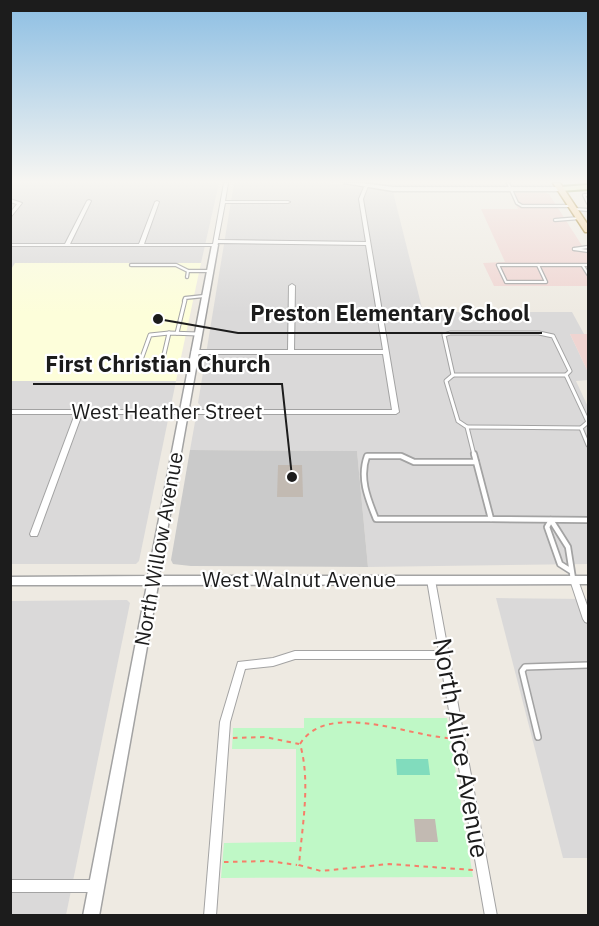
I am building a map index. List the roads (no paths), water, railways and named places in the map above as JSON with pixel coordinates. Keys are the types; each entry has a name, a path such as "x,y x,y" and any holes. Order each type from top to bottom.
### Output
{"street":[{"path":"67,244 76,226"},
{"path":"141,245 148,226"},
{"name":"North Willow Avenue","path":"91,915 219,226"},
{"path":"194,352 387,352 366,226"},
{"path":"10,245 369,244"},
{"path":"291,352 292,286"},
{"name":"West Heather Street","path":"10,412 396,412 387,352"},
{"path":"34,534 79,412"},
{"path":"572,575 588,619"},
{"name":"West Walnut Avenue","path":"10,580 430,580 572,575 588,580"},
{"name":"North Alice Avenue","path":"430,580 491,915"},
{"path":"210,915 225,722 241,665 273,662 295,655 444,655"},
{"path":"10,886 96,886"}],"lane":[{"path":"131,265 176,265 188,271 210,271"},
{"path":"538,265 546,282 506,282 498,265 519,265 538,265 588,265"},
{"path":"583,265 588,274"},
{"path":"187,277 188,271"},
{"path":"177,333 184,297 205,296"},
{"path":"162,363 169,333"},
{"path":"192,363 141,360 150,335 198,333"},
{"path":"453,375 444,335 450,333 539,333 553,336 570,371 566,375 453,375 446,381 458,421 467,427 581,428 588,422 566,375"},
{"path":"467,427 491,519"},
{"path":"581,428 588,444"},
{"path":"476,462 414,462 401,456 367,456 363,464 367,497 375,519 588,520"},
{"path":"551,520 560,527 573,563 572,575"},
{"path":"551,520 548,527 560,564 572,575"},
{"path":"538,737 522,670 525,667 537,665 588,665"}],"place":[{"name":"Preston Elementary School","path":"158,319"},
{"name":"First Christian Church","path":"292,477"}]}
